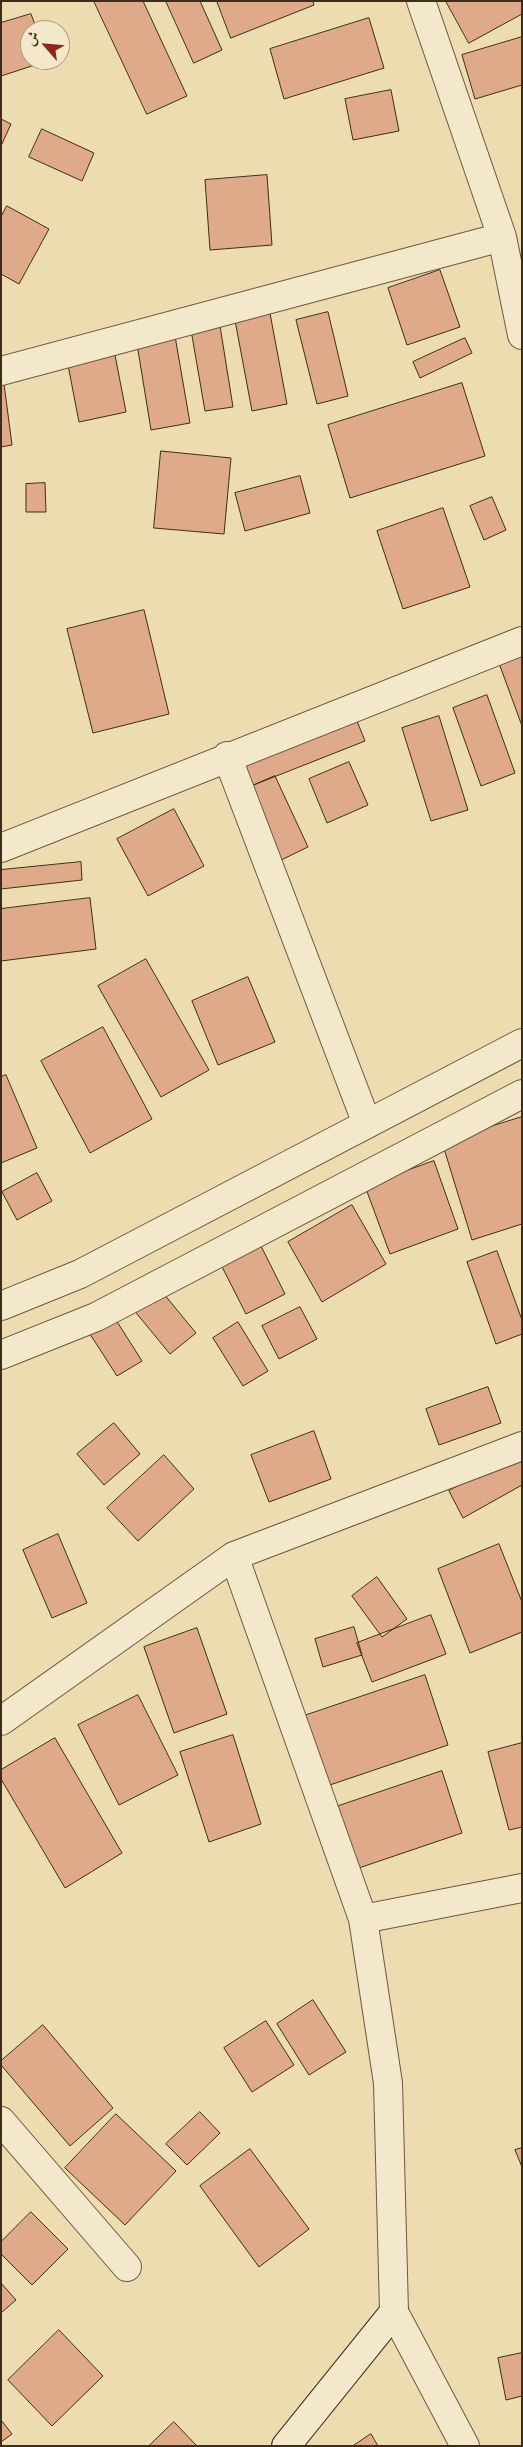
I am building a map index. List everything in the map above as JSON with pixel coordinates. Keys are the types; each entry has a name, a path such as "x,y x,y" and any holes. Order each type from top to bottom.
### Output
{"street":[{"path":"421,1 502,237 522,335"},
{"path":"1,371 502,237"},
{"path":"1,848 227,756 522,641"},
{"path":"227,756 367,1124"},
{"path":"1,1306 80,1274 522,1043"},
{"path":"1,1356 96,1318 522,1094"},
{"path":"1,1721 234,1556 522,1446"},
{"path":"234,1556 363,1919 388,2082 394,2312 465,2446"},
{"path":"363,1919 522,1888"},
{"path":"1,2121 127,2267"},
{"path":"286,2446 394,2312"}],"building":[{"path":"94,1 143,1 187,96 147,114"},
{"path":"166,1 200,1 222,50 194,63"},
{"path":"217,1 313,1 314,5 231,38"},
{"path":"446,1 522,1 522,14 469,43"},
{"path":"31,14 33,20 20,20 20,70 1,76 1,23"},
{"path":"369,18 384,68 284,99 270,49"},
{"path":"522,37 522,85 475,99 462,55"},
{"path":"391,90 399,131 353,140 345,99"},
{"path":"1,119 11,124 1,146"},
{"path":"42,129 94,153 82,181 29,157"},
{"path":"267,175 272,245 210,250 205,180"},
{"path":"7,206 49,229 19,284 1,274 1,217"},
{"path":"440,270 460,327 407,345 388,288"},
{"path":"269,308 287,404 252,411 234,315"},
{"path":"328,312 348,396 317,404 296,320"},
{"path":"220,326 233,407 205,411 191,330"},
{"path":"175,336 190,423 151,430 137,344"},
{"path":"465,338 472,353 420,378 413,362"},
{"path":"115,355 126,412 79,422 68,365"},
{"path":"462,383 485,456 350,498 328,425"},
{"path":"1,384 4,384 12,445 1,447"},
{"path":"161,451 231,458 224,534 154,528"},
{"path":"300,476 310,513 245,531 235,493"},
{"path":"45,483 46,512 26,512 26,484"},
{"path":"492,497 506,530 484,540 470,506"},
{"path":"443,508 470,587 403,609 377,531"},
{"path":"144,610 169,714 93,733 67,629"},
{"path":"522,645 522,726 496,655"},
{"path":"487,695 515,773 481,786 453,708"},
{"path":"351,706 365,741 251,786 237,751"},
{"path":"439,716 468,810 431,821 402,728"},
{"path":"349,762 368,805 327,823 309,779"},
{"path":"275,776 308,847 277,862 243,790"},
{"path":"174,809 204,866 148,896 117,839"},
{"path":"81,862 82,880 1,889 1,870"},
{"path":"90,898 96,949 1,961 1,909"},
{"path":"146,959 209,1070 161,1097 98,986"},
{"path":"248,977 275,1042 218,1065 192,1001"},
{"path":"103,1027 152,1119 90,1153 41,1061"},
{"path":"6,1075 37,1148 1,1163 1,1077"},
{"path":"522,1117 522,1224 472,1240 442,1142"},
{"path":"434,1161 458,1229 390,1254 365,1186"},
{"path":"37,1173 52,1201 17,1220 2,1192"},
{"path":"352,1205 386,1264 322,1302 288,1242"},
{"path":"254,1232 285,1294 246,1314 215,1253"},
{"path":"497,1251 522,1320 522,1334 496,1344 467,1262"},
{"path":"154,1282 196,1333 170,1354 128,1303"},
{"path":"104,1301 142,1361 117,1376 79,1317"},
{"path":"300,1307 317,1339 279,1359 262,1326"},
{"path":"238,1322 268,1371 243,1386 213,1338"},
{"path":"488,1387 501,1423 439,1445 426,1409"},
{"path":"114,1423 140,1454 104,1485 77,1454"},
{"path":"314,1431 331,1479 269,1502 251,1455"},
{"path":"522,1451 522,1485 463,1518 449,1491"},
{"path":"164,1455 194,1489 138,1541 107,1508"},
{"path":"58,1534 87,1603 52,1618 23,1550"},
{"path":"499,1544 522,1602 522,1632 470,1653 438,1569"},
{"path":"377,1577 407,1619 382,1637 352,1596"},
{"path":"431,1615 446,1654 372,1682 357,1643"},
{"path":"354,1627 362,1655 323,1667 315,1639"},
{"path":"197,1628 227,1714 174,1733 144,1647"},
{"path":"425,1675 448,1745 318,1789 295,1719"},
{"path":"138,1695 178,1775 119,1805 78,1725"},
{"path":"233,1735 261,1824 209,1842 180,1752"},
{"path":"55,1738 122,1853 65,1888 1,1779 1,1770"},
{"path":"522,1743 522,1827 509,1830 488,1752"},
{"path":"442,1771 462,1833 344,1873 324,1811"},
{"path":"313,2000 346,2052 309,2075 277,2024"},
{"path":"266,2021 294,2065 252,2092 224,2048"},
{"path":"43,2025 113,2108 70,2146 1,2065 1,2061"},
{"path":"200,2112 220,2133 187,2165 166,2144"},
{"path":"116,2114 176,2171 125,2225 65,2168"},
{"path":"522,2148 522,2167 515,2150"},
{"path":"250,2149 309,2229 259,2267 200,2186"},
{"path":"31,2212 68,2249 32,2285 1,2254 1,2242"},
{"path":"1,2283 16,2300 1,2313"},
{"path":"59,2330 103,2376 52,2426 8,2380"},
{"path":"522,2353 522,2396 506,2400 498,2358"},
{"path":"1,2420 12,2434 1,2442"},
{"path":"174,2422 197,2446 149,2446"},
{"path":"371,2434 378,2446 353,2446"}]}
